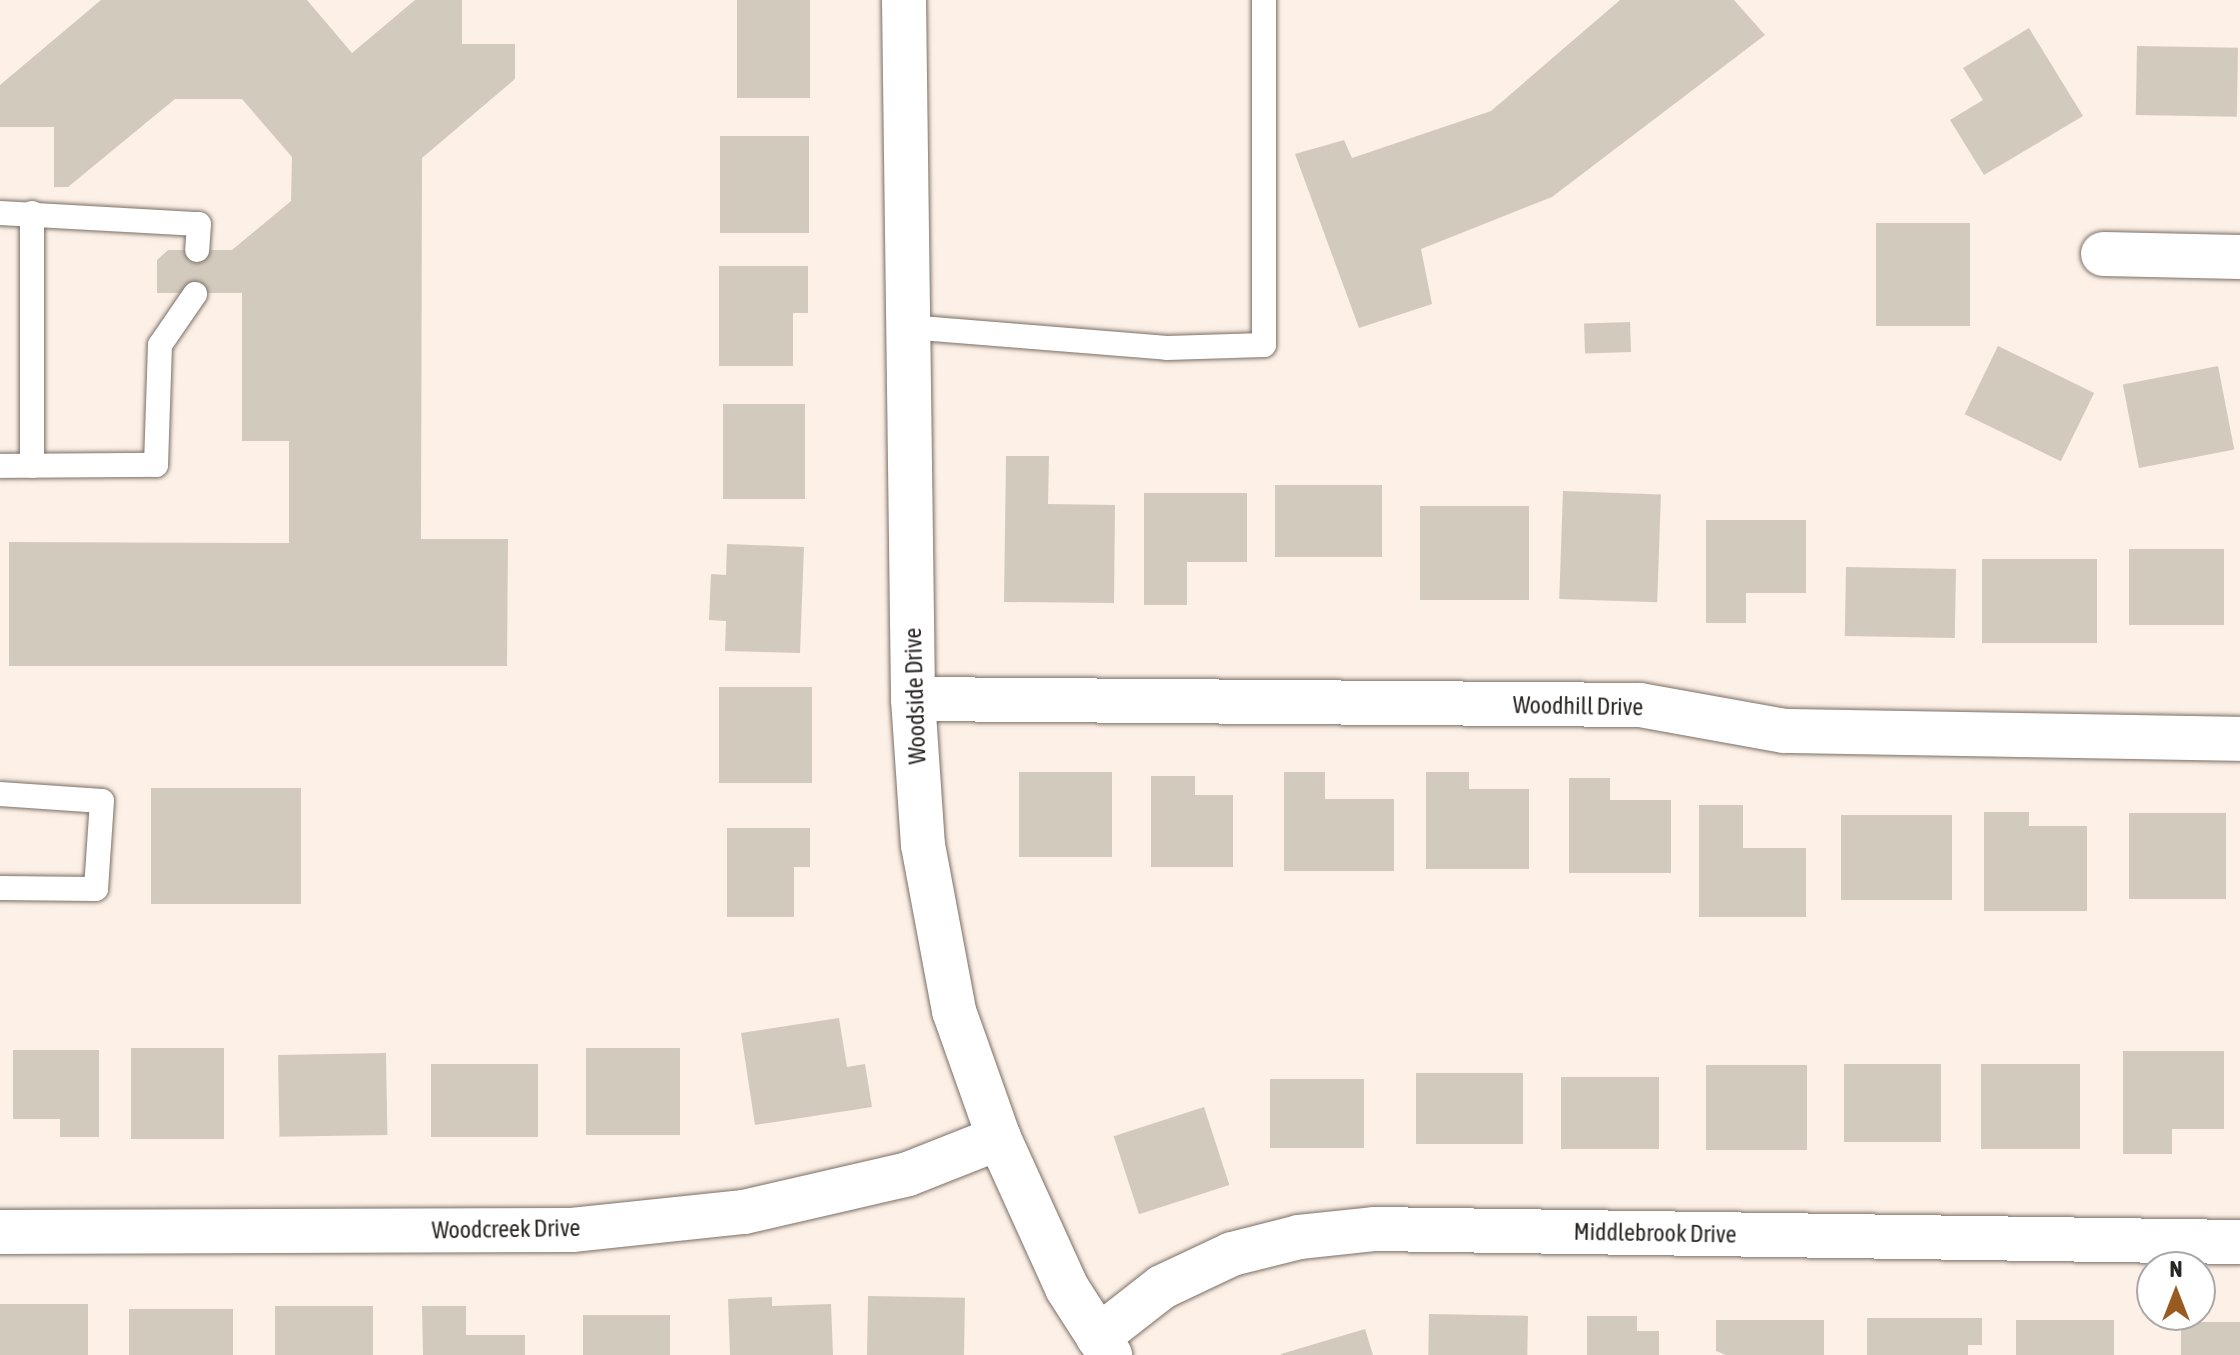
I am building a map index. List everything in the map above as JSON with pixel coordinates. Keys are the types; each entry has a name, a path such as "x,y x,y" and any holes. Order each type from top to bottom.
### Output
{"street":[{"name":"Woodside Drive","path":"904,0 913,699 923,845 954,1011 999,1138 1067,1288 1104,1346"},
{"path":"2103,254 2240,257"},
{"name":"Woodhill Drive","path":"913,699 1640,705 1784,731 2240,739"},
{"name":"Woodcreek Drive","path":"0,1232 572,1230 744,1212 908,1174 999,1138"},
{"name":"Middlebrook Drive","path":"1104,1346 1162,1287 1232,1254 1299,1237 1374,1229 2240,1242"}],"lane":[{"path":"908,327 1167,348 1264,345 1264,0"},
{"path":"0,213 199,224 197,250"},
{"path":"32,213 32,466"},
{"path":"0,466 156,465 160,345 195,294"},
{"path":"0,794 102,801 96,889 0,888"}],"building":[{"path":"101,0 307,0 352,53 415,0 462,0 462,44 515,44 515,79 422,158 421,539 508,539 507,666 9,666 9,542 289,543 289,441 242,441 242,293 157,293 157,260 168,250 232,250 291,201 292,157 242,99 175,99 68,187 54,187 54,127 0,127 0,85"},
{"path":"737,0 810,0 810,98 737,98"},
{"path":"1620,0 1734,0 1765,35 1552,197 1421,249 1432,304 1359,328 1295,154 1344,140 1352,158 1491,111"},
{"path":"2029,28 2083,116 1984,175 1950,120 1983,100 1963,68"},
{"path":"2137,46 2238,48 2237,117 2136,115"},
{"path":"720,136 809,136 809,233 720,233"},
{"path":"1876,223 1970,223 1970,326 1876,326"},
{"path":"719,266 808,266 808,313 793,313 793,366 719,366"},
{"path":"1630,322 1631,352 1585,354 1584,324"},
{"path":"1998,346 2094,393 2061,461 1965,414"},
{"path":"2218,366 2234,449 2139,468 2123,385"},
{"path":"723,404 805,404 805,499 723,499"},
{"path":"1006,456 1049,456 1048,504 1115,505 1114,603 1004,602"},
{"path":"1275,485 1382,485 1382,557 1275,557"},
{"path":"1563,491 1661,494 1657,602 1559,599"},
{"path":"1144,493 1247,493 1247,562 1187,562 1187,605 1144,605"},
{"path":"1420,506 1529,506 1529,600 1420,600"},
{"path":"1706,520 1806,520 1806,593 1746,593 1746,623 1706,623"},
{"path":"727,544 804,547 800,653 725,651 726,621 709,620 711,574 726,575"},
{"path":"2129,549 2224,549 2224,625 2129,625"},
{"path":"1982,559 2097,559 2097,643 1982,643"},
{"path":"1846,567 1956,569 1955,638 1845,636"},
{"path":"719,687 812,687 812,783 719,783"},
{"path":"1019,772 1112,772 1112,857 1019,857"},
{"path":"1284,772 1325,772 1325,799 1394,799 1394,871 1284,871"},
{"path":"1426,772 1469,772 1469,789 1529,789 1529,869 1426,869"},
{"path":"1151,776 1195,776 1195,795 1233,795 1233,867 1151,867"},
{"path":"1569,778 1610,778 1610,800 1671,800 1671,873 1569,873"},
{"path":"151,788 301,788 301,904 151,904"},
{"path":"1699,805 1743,805 1743,848 1806,848 1806,917 1699,917"},
{"path":"1984,812 2029,812 2029,826 2087,826 2087,911 1984,911"},
{"path":"2129,813 2226,813 2226,899 2129,899"},
{"path":"1841,815 1952,815 1952,900 1841,900"},
{"path":"727,828 810,828 810,867 794,867 794,917 727,917"},
{"path":"839,1018 847,1067 865,1064 872,1107 755,1125 741,1033"},
{"path":"131,1048 224,1048 224,1139 131,1139"},
{"path":"586,1048 680,1048 680,1135 586,1135"},
{"path":"13,1050 99,1050 99,1137 60,1137 60,1119 13,1119"},
{"path":"2123,1051 2224,1051 2224,1129 2172,1129 2172,1154 2123,1154"},
{"path":"386,1053 387,1135 279,1137 278,1055"},
{"path":"431,1064 538,1064 538,1137 431,1137"},
{"path":"1844,1064 1941,1064 1941,1142 1844,1142"},
{"path":"1981,1064 2080,1064 2080,1149 1981,1149"},
{"path":"1706,1065 1807,1065 1807,1150 1706,1150"},
{"path":"1416,1073 1523,1073 1523,1144 1416,1144"},
{"path":"1561,1077 1659,1077 1659,1149 1561,1149"},
{"path":"1270,1079 1364,1079 1364,1148 1270,1148"},
{"path":"1204,1107 1229,1185 1139,1214 1114,1136"},
{"path":"868,1296 965,1298 964,1355 867,1355"},
{"path":"772,1297 772,1306 831,1304 833,1355 730,1355 728,1299"},
{"path":"0,1304 88,1304 88,1355 0,1355"},
{"path":"275,1306 373,1306 373,1355 275,1355"},
{"path":"422,1306 466,1306 466,1335 525,1335 525,1355 423,1355"},
{"path":"129,1309 233,1309 233,1355 129,1355"},
{"path":"1429,1314 1528,1316 1527,1355 1428,1355"},
{"path":"583,1315 670,1315 670,1355 583,1355"},
{"path":"1587,1316 1637,1316 1637,1331 1659,1331 1659,1355 1587,1355"},
{"path":"1867,1318 1982,1318 1982,1345 1968,1345 1968,1355 1867,1355"},
{"path":"1716,1320 1824,1320 1824,1355 1726,1355 1716,1351"},
{"path":"2016,1320 2114,1320 2114,1355 2016,1355"},
{"path":"2216,1322 2240,1322 2240,1355 2181,1355 2181,1331 2216,1331"},
{"path":"1365,1329 1373,1355 1281,1355 1281,1354"}]}
